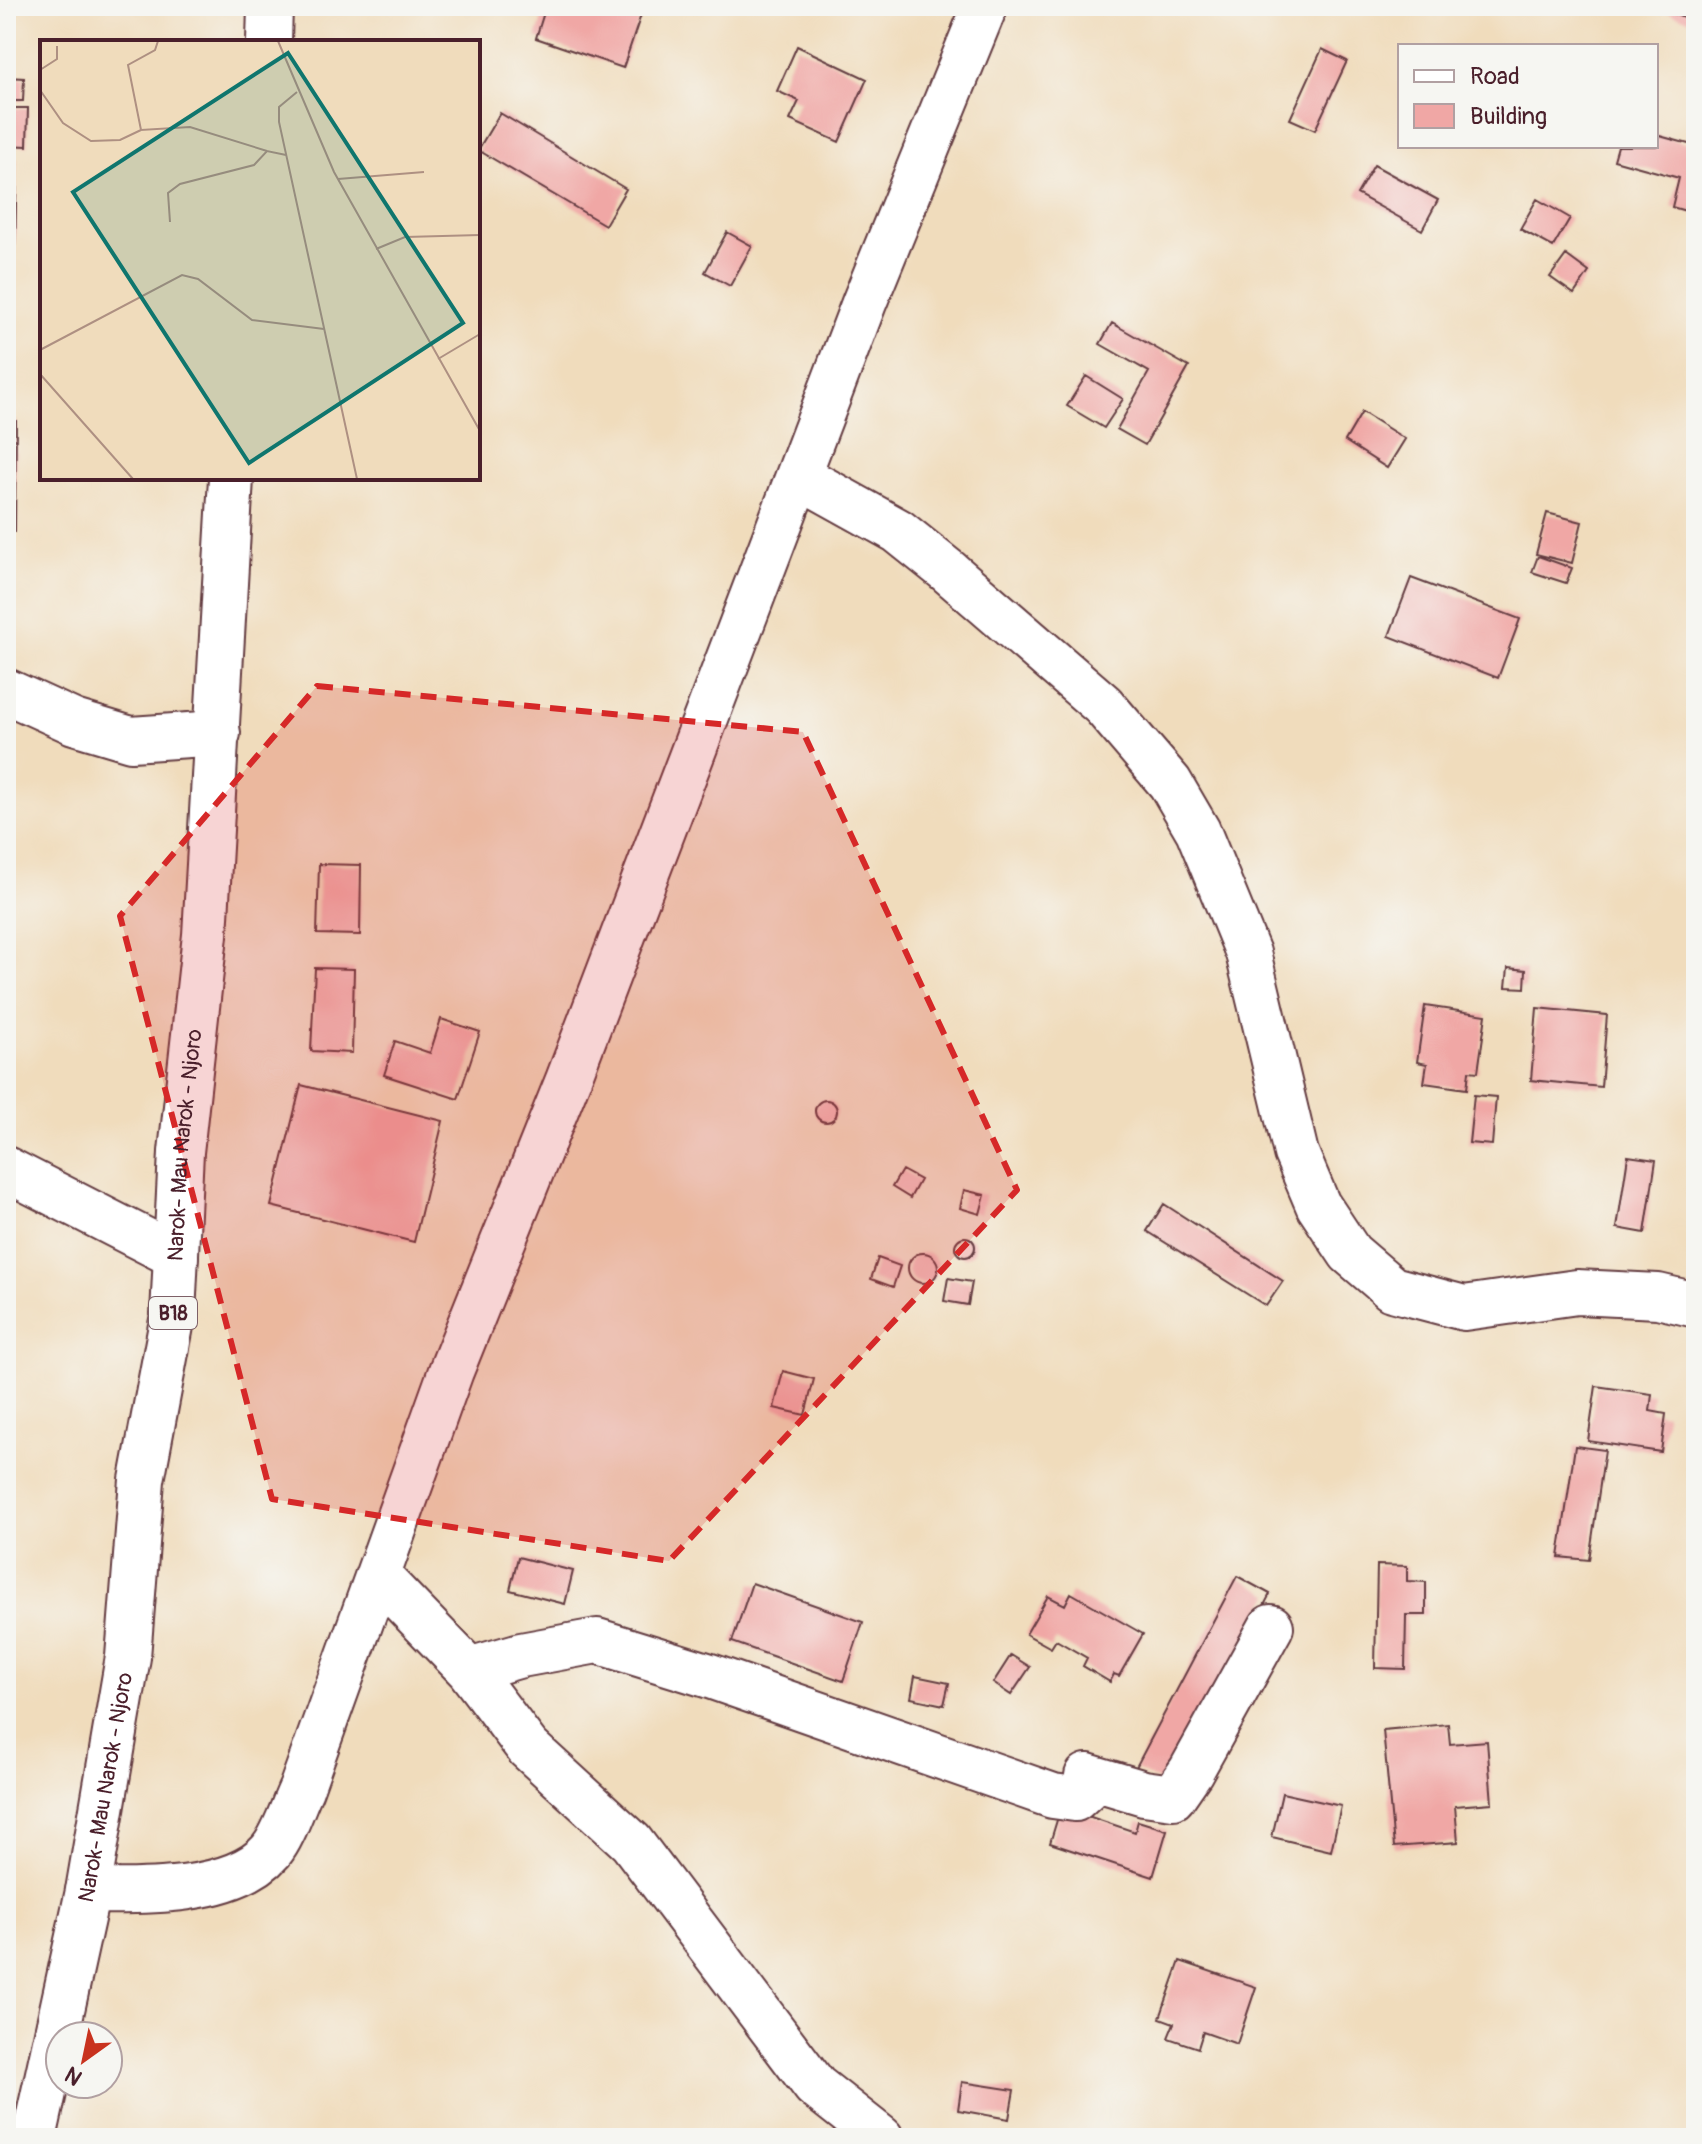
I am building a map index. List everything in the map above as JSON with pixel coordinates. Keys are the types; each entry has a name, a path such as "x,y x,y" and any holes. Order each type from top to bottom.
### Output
{"main road":[{"path":"269,40 270,6"},
{"path":"88,1891 189,1886 243,1874 272,1850 301,1789 451,1371 573,1065 875,275 985,6"},
{"path":"799,476 898,531 948,571 1103,705 1170,783 1198,831 1248,953 1296,1153 1318,1205 1350,1253 1392,1289 1464,1308 1577,1292 1658,1296 1696,1305"},
{"name":"Narok- Mau Narok - Njoro","path":"34,2138 88,1891 128,1657 142,1480 173,1315 181,1152 205,935 231,480"},
{"path":"6,691 74,722 131,739 218,733"},
{"path":"6,1169 176,1256"},
{"path":"379,1577 469,1670 528,1748 631,1842 815,2086 881,2138"},
{"path":"469,1670 521,1655 597,1641 1053,1796 1075,1799 1086,1789 1087,1776 1144,1793 1173,1797 1191,1771 1271,1627"}],"highlighted area":[{"path":"317,686 803,732 1017,1190 669,1561 272,1499 120,916"}],"building":[{"path":"546,6 644,6 623,68 536,38"},
{"path":"1654,6 1696,6 1696,23"},
{"path":"797,46 867,79 839,142 790,120 799,101 777,91"},
{"path":"1322,49 1347,61 1315,130 1290,119"},
{"path":"6,77 24,78 23,101 6,101"},
{"path":"6,108 28,108 27,146 6,145"},
{"path":"500,113 626,189 605,225 480,151"},
{"path":"1658,136 1696,146 1696,214 1672,207 1679,178 1614,160 1617,148 1658,148"},
{"path":"6,159 17,159 15,248 6,248"},
{"path":"1374,165 1438,200 1422,230 1357,194"},
{"path":"1537,199 1570,218 1553,247 1520,229"},
{"path":"727,232 752,246 730,286 705,272"},
{"path":"1566,255 1589,272 1574,294 1550,277"},
{"path":"1112,323 1189,367 1145,445 1117,429 1149,372 1100,344"},
{"path":"6,365 13,365 12,416 6,416"},
{"path":"1086,376 1123,399 1104,428 1067,406"},
{"path":"1362,412 1405,439 1387,468 1345,441"},
{"path":"6,421 16,421 15,532 6,532"},
{"path":"1547,513 1582,522 1572,563 1536,554"},
{"path":"1538,556 1572,568 1566,583 1532,572"},
{"path":"1411,578 1520,619 1498,678 1389,636"},
{"path":"6,595 11,596 8,622 6,622"},
{"path":"319,864 361,865 360,935 317,934"},
{"path":"315,968 354,969 352,1053 311,1051"},
{"path":"1508,968 1526,970 1525,988 1506,987"},
{"path":"1425,1006 1486,1015 1478,1072 1469,1071 1467,1089 1424,1083 1427,1064 1417,1062"},
{"path":"1537,1008 1607,1015 1601,1087 1531,1080"},
{"path":"441,1019 480,1032 458,1099 384,1075 395,1041 430,1053"},
{"path":"301,1085 443,1121 414,1242 271,1206"},
{"path":"1474,1095 1496,1097 1492,1145 1469,1143"},
{"path":"826,1100 834,1103 837,1111 834,1119 826,1122 818,1119 815,1111 818,1103"},
{"path":"1628,1156 1656,1160 1645,1233 1617,1228"},
{"path":"902,1170 920,1180 910,1198 892,1187"},
{"path":"964,1190 985,1195 980,1214 960,1208"},
{"path":"1164,1204 1283,1281 1266,1306 1147,1231"},
{"path":"965,1237 972,1240 975,1247 972,1254 965,1257 958,1254 955,1247 958,1240"},
{"path":"923,1253 934,1257 938,1268 934,1279 923,1283 912,1279 908,1268 912,1257"},
{"path":"878,1258 900,1266 893,1287 871,1279"},
{"path":"948,1278 972,1282 968,1305 944,1301"},
{"path":"783,1371 814,1379 805,1415 774,1408"},
{"path":"1596,1386 1652,1394 1650,1411 1666,1414 1661,1452 1588,1441"},
{"path":"1575,1446 1605,1450 1589,1560 1559,1557"},
{"path":"518,1557 573,1571 565,1604 510,1590"},
{"path":"1377,1565 1407,1566 1407,1581 1426,1582 1426,1615 1406,1615 1405,1669 1375,1668"},
{"path":"1237,1576 1270,1594 1169,1787 1135,1769"},
{"path":"752,1583 863,1622 843,1681 732,1642"},
{"path":"1071,1593 1143,1634 1119,1676 1114,1674 1110,1682 1083,1666 1087,1658 1056,1640 1051,1648 1026,1634 1048,1596 1065,1605"},
{"path":"1011,1655 1030,1667 1011,1695 993,1683"},
{"path":"915,1676 949,1683 944,1705 911,1698"},
{"path":"1448,1724 1450,1744 1487,1741 1492,1803 1455,1806 1458,1842 1394,1847 1383,1730"},
{"path":"1282,1793 1341,1806 1331,1851 1272,1837"},
{"path":"1061,1807 1135,1832 1138,1821 1167,1830 1153,1877 1050,1843"},
{"path":"1180,1961 1256,1987 1237,2044 1203,2032 1198,2048 1168,2038 1174,2023 1160,2018"},
{"path":"962,2082 1014,2090 1009,2119 958,2110"}]}
